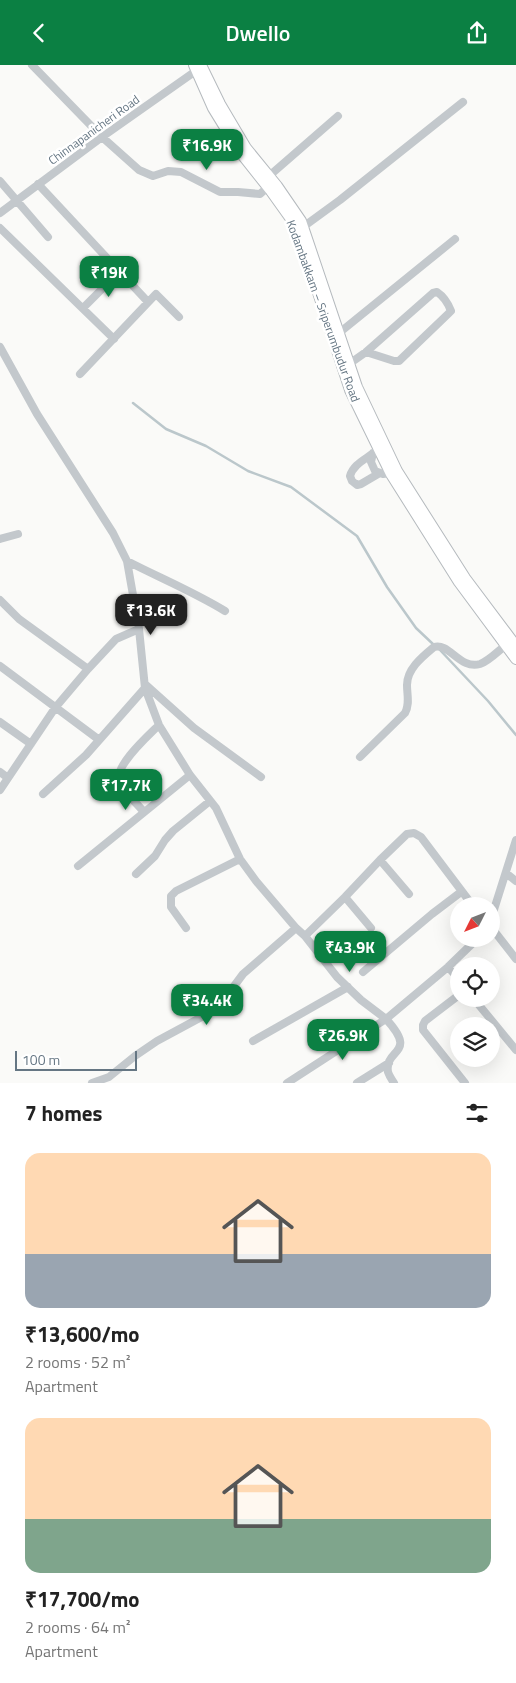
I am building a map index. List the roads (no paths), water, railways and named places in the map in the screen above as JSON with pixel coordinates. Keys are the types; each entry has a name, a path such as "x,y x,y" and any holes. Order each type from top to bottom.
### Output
{"main road":[{"name":"Kodambakkam – Sriperumbudur Road","path":"198,67 246,148 269,176 301,221 357,387 397,471 511,646 516,659"},
{"name":"Kodambakkam – Sriperumbudur Road","path":"198,67 213,108 240,152 291,219 307,259 350,389 376,452 460,582 511,646"}],"street":[{"path":"32,65 122,156 139,170 150,176 168,171 181,172 220,193 260,194 268,187"},
{"name":"Chinnapanicheri Road","path":"0,213 198,67"},
{"path":"303,227 340,200 463,102"},
{"path":"269,176 338,116"},
{"path":"0,181 48,237"},
{"path":"38,184 148,302"},
{"path":"0,228 114,339"},
{"path":"339,333 455,239"},
{"path":"83,308 119,272"},
{"path":"349,364 366,352 433,293 437,292 440,294 448,305 450,311 448,314 399,361 366,352"},
{"path":"80,374 156,294 179,317"},
{"path":"0,347 37,414 113,533 127,561 139,629 145,686 159,725 190,775 216,808 240,859 256,881 305,936 337,977 386,1019 396,1031 400,1038 400,1046 390,1063 388,1072 394,1083"},
{"path":"376,452 371,458 372,466 378,474"},
{"path":"376,452 358,464 352,471 350,476 352,481 357,485 378,474 390,473"},
{"path":"0,539 18,534"},
{"path":"127,561 200,596 225,611"},
{"path":"0,600 19,619 88,669"},
{"path":"0,790 55,709 88,669 116,639 139,629"},
{"path":"360,757 405,713 408,704 407,684 410,670 434,647 443,647 468,664 477,665 511,646"},
{"path":"0,666 55,709 98,739"},
{"path":"42,794 86,755 145,686"},
{"path":"145,686 201,733 261,777"},
{"path":"0,722 31,744"},
{"path":"144,811 121,785 118,778 119,772 139,745 159,725"},
{"path":"0,772 8,778"},
{"path":"78,867 190,775"},
{"path":"136,874 155,856 173,831 210,801"},
{"path":"305,936 407,834 414,833 421,837 466,897"},
{"path":"498,897 516,840"},
{"path":"186,928 171,907 171,896 176,891 240,859"},
{"path":"380,860 409,894"},
{"path":"506,874 516,881"},
{"path":"363,972 432,914 462,892"},
{"path":"345,897 370,927"},
{"path":"92,1083 109,1077 157,1041 209,1013 223,1001 243,974 296,928"},
{"path":"500,939 516,959"},
{"path":"287,1083 386,1019 469,947"},
{"path":"253,1041 348,987"},
{"path":"450,1002 425,1021 423,1029 465,1083"},
{"path":"481,1007 516,1050"},
{"path":"357,1083 390,1063"}],"waterway":[{"path":"133,403 166,429 206,446 248,471 291,487 357,536 387,587 416,628 434,645"},
{"path":"440,650 488,701 516,735"}]}
